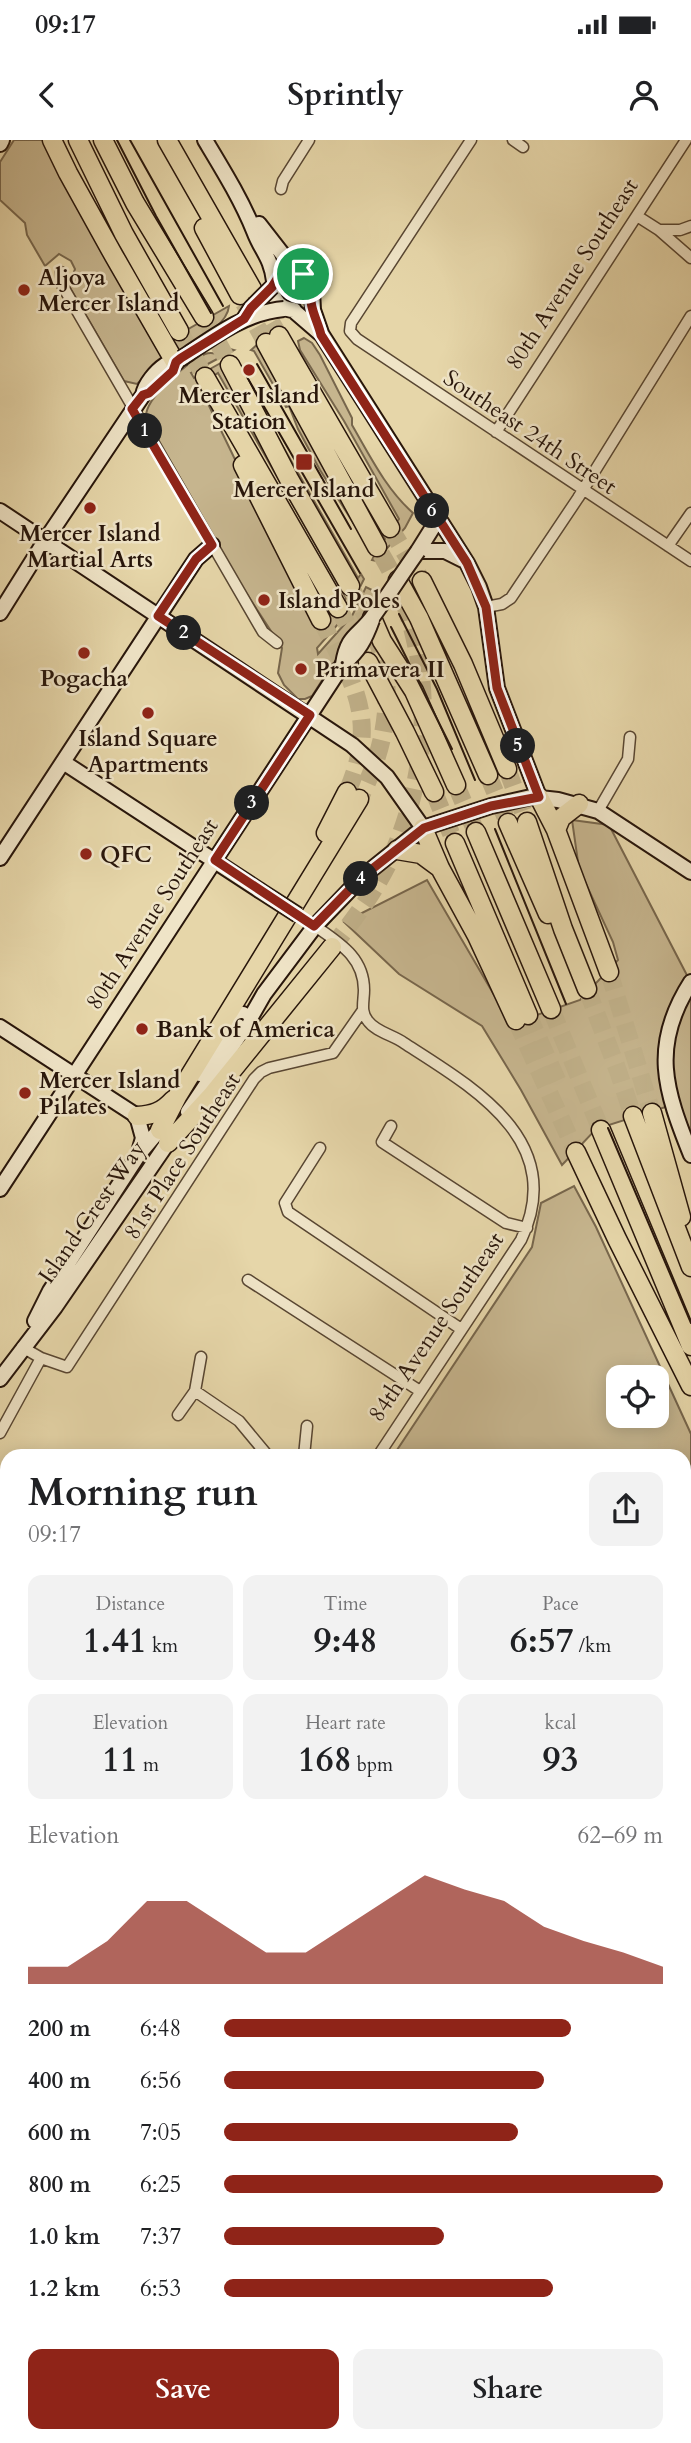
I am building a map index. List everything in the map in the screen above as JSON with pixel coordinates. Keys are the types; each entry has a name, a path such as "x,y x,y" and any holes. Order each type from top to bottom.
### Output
{"highway":[{"path":"52,140 114,256 178,360"},
{"path":"78,140 119,224 179,331"},
{"path":"103,140 135,204 205,317"},
{"path":"167,140 184,172 195,212 246,292"},
{"path":"377,547 272,339 390,528"},
{"path":"230,365 284,470 350,586"},
{"path":"321,620 242,462 207,379 338,608"},
{"path":"398,580 419,618 488,775"},
{"path":"422,581 463,664 507,769"},
{"path":"372,618 382,641 414,691 456,785"},
{"path":"368,662 434,792"},
{"path":"137,1116 164,1110 178,1095 241,993 353,796"},
{"path":"539,797 555,830 609,972"},
{"path":"555,830 561,818 579,804"},
{"path":"517,823 587,989"},
{"path":"424,828 440,868 522,1017 455,843"},
{"path":"476,832 551,1009"},
{"path":"397,850 421,854 440,868"},
{"path":"164,1137 213,1094 332,947"},
{"path":"164,1137 178,1095"},
{"path":"652,1113 691,1254"},
{"path":"633,1116 691,1267"},
{"path":"601,1130 691,1346"},
{"path":"580,1148 617,1239 691,1387"}],"street":[{"path":"205,140 248,213 311,285 311,297 321,335 467,563 486,607 497,688 539,797"},
{"path":"281,189 283,180 309,140"},
{"name":"Southeast 24th Street","path":"471,140 351,323 350,331 357,339 691,561"},
{"path":"513,140 523,147"},
{"name":"80th Avenue Southeast","path":"496,432 686,140"},
{"path":"248,213 255,233 272,264 275,300 321,335"},
{"path":"637,216 659,230 691,258"},
{"path":"659,230 680,230 691,226"},
{"path":"244,319 279,276 291,271 303,274"},
{"path":"61,272 62,285 132,409 262,632 277,643"},
{"path":"0,613 143,395 149,393 173,371 178,360 244,319 274,310 303,307 311,297"},
{"path":"486,607 502,604 511,598 691,316"},
{"path":"0,511 310,715 371,761 401,794 424,828 491,806 539,797 579,804 598,811 691,872"},
{"path":"668,546 691,513"},
{"name":"80th Avenue Southeast","path":"0,1189 340,669 345,647 354,634 372,618 438,519"},
{"path":"0,858 196,559 212,545"},
{"path":"418,551 445,551 467,563"},
{"path":"598,811 628,759 630,737"},
{"path":"63,762 347,949 360,966 364,980 363,1010"},
{"name":"Island Crest Way","path":"0,1379 55,1307 164,1137 314,926 362,877 424,828"},
{"path":"691,982 673,1019 665,1049 666,1082 691,1155"},
{"name":"84th Avenue Southeast","path":"363,1010 370,1024 397,1038 482,1094 499,1111 520,1140 532,1177 533,1201 527,1228 515,1252 383,1449"},
{"name":"81st Place Southeast","path":"41,1358 67,1367 254,1079 269,1068 332,1053 363,1010"},
{"path":"0,1027 137,1116 143,1138 139,1154"},
{"path":"391,1126 382,1142 506,1223 527,1228"},
{"name":"Island Crest Way","path":"22,1347 50,1291 139,1154 164,1137"},
{"path":"320,1148 285,1203 288,1212 461,1329"},
{"path":"248,1280 421,1391"},
{"path":"0,1433 41,1358 22,1347"},
{"path":"178,1415 195,1391 201,1357"},
{"path":"195,1391 239,1420 262,1449"},
{"path":"305,1449 307,1426"}],"shaded area":[{"path":"14,140 53,140 165,356 137,384 124,381 69,286 75,269 71,261 59,254 45,266 27,235 25,223 0,200 0,162"},
{"path":"229,306 223,320 202,337 179,349 169,340"},
{"path":"304,338 312,343 320,355 352,418 352,425 379,472 413,513 405,528 376,561 372,560 374,556 320,470 289,406 286,407 251,350 259,343 323,432 385,539 399,519 300,350 298,341"},
{"path":"234,350 191,373 194,378 226,360 311,508 273,429 358,578 361,574 364,579 346,615 317,648 318,654 352,616 366,587 374,591 376,596 312,696 305,699 298,699 284,685 278,673 282,648 241,585 146,418 152,401 178,372 205,354","holes":["218,373 346,598 334,617 243,476 199,385"]},
{"path":"572,820 609,825 691,983 691,1133 678,1103 596,1129 562,1165 482,1026 399,974 344,922 427,880 511,1024 580,1000 618,960 613,942 579,869"},
{"path":"574,1186 596,1227 659,1365 606,1365 606,1428 669,1428 669,1386 691,1434 691,1449 398,1449 532,1247 541,1203"}],"tunnel":[{"path":"258,299 279,336"},
{"path":"244,303 266,343"},
{"path":"204,317 230,365"},
{"path":"179,331 205,377"},
{"path":"390,528 422,581"},
{"path":"332,947 362,907 388,864 411,800 422,733 420,665 413,632 401,593 377,547"},
{"path":"350,586 379,647 387,693 380,748 359,799"},
{"path":"338,608 368,662"},
{"path":"321,620 352,684 362,723 361,743 347,792"},
{"path":"507,769 527,822"},
{"path":"488,775 508,823"},
{"path":"456,785 476,832"},
{"path":"434,792 455,843"},
{"path":"609,972 652,1113"},
{"path":"587,989 633,1116"},
{"path":"551,1009 601,1130"},
{"path":"528,1015 561,1089"},
{"path":"516,1020 576,1152"}],"tram line":[{"path":"117,140 211,313"},
{"path":"130,140 223,306"},
{"path":"257,364 351,529"},
{"path":"247,377 360,573"},
{"path":"399,614 437,689 475,780"},
{"path":"391,627 452,749"},
{"path":"495,829 566,1004"},
{"path":"608,1128 691,1323"}],"place":[{"name":"Aljoya Mercer Island","path":"24,290"},
{"name":"Mercer Island Station","path":"249,370"},
{"name":"Mercer Island","path":"304,462"},
{"name":"Mercer Island Martial Arts","path":"90,508"},
{"name":"Island Poles","path":"264,600"},
{"name":"Pogacha","path":"84,653"},
{"name":"Primavera II","path":"301,669"},
{"name":"Island Square Apartments","path":"148,713"},
{"name":"QFC","path":"86,854"},
{"name":"Bank of America","path":"142,1029"},
{"name":"Mercer Island Pilates","path":"25,1093"}],"route":[{"path":"297,271 303,274 311,285 313,310 321,335 467,563 479,587 486,607 497,688 539,797 491,806 424,828 362,877 314,926 215,860 310,715 158,616 196,559 212,545 132,409 143,395 149,393 173,371 176,362 244,319 284,272 297,271"}]}
